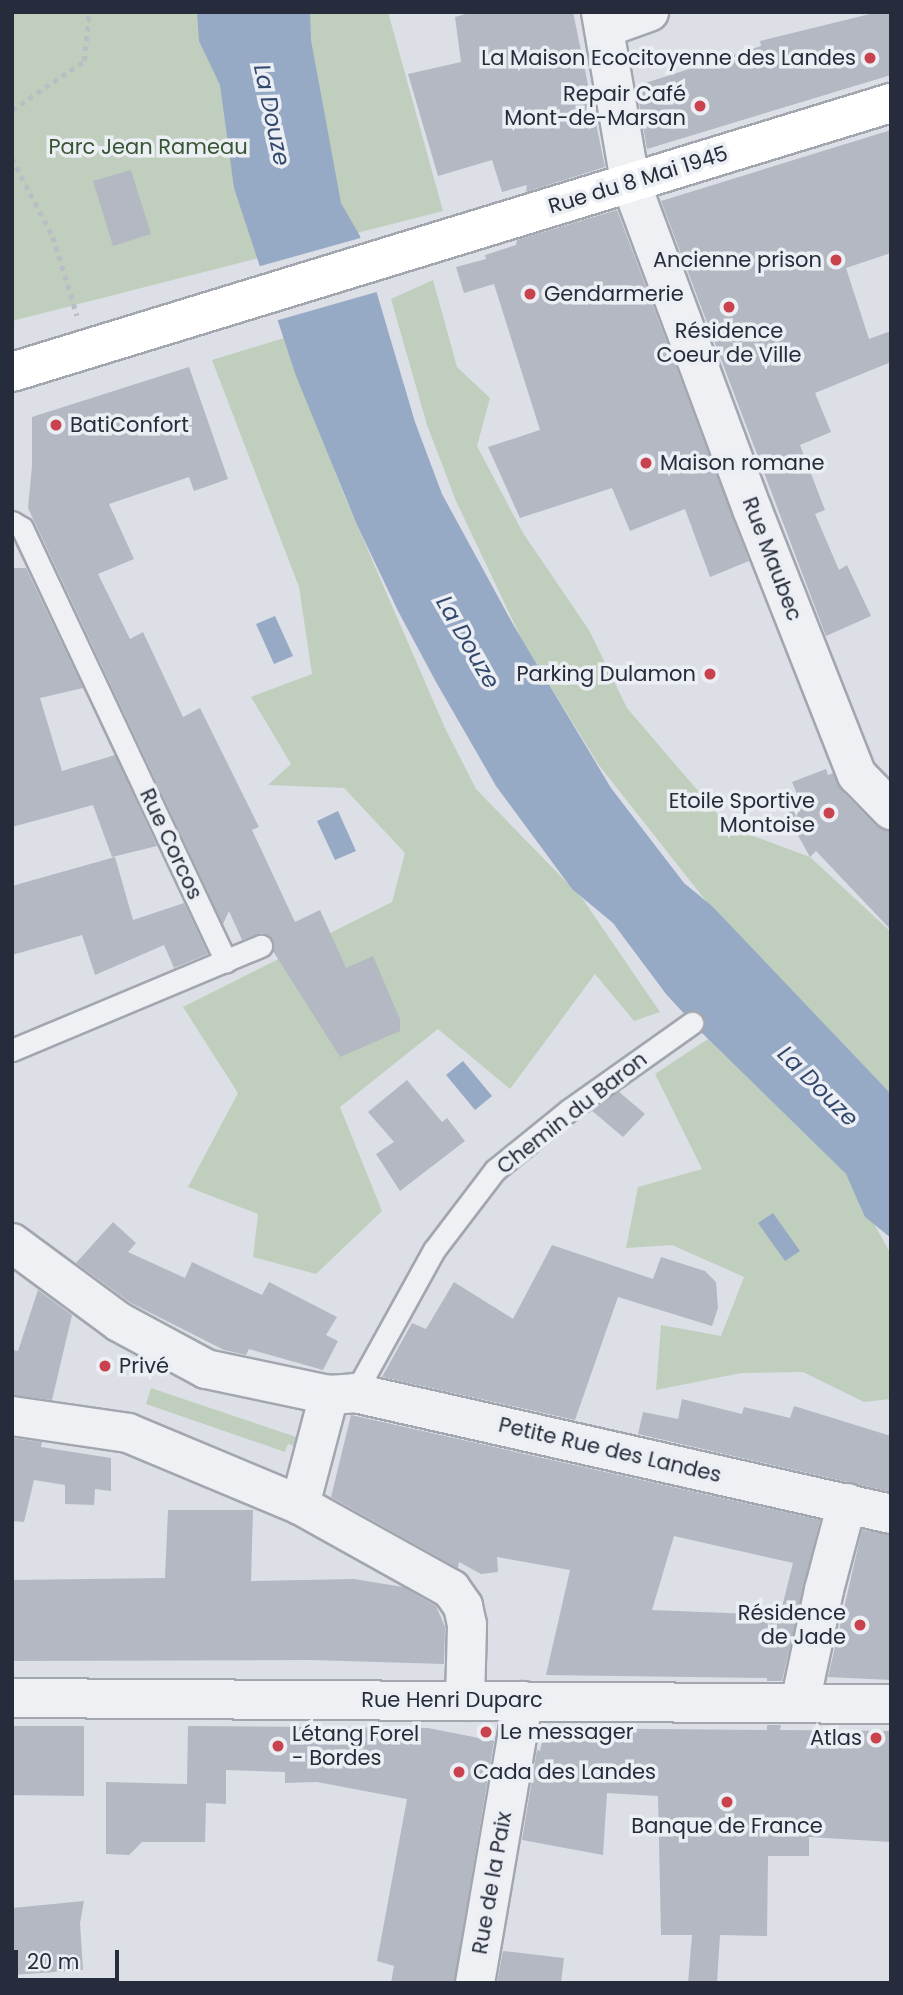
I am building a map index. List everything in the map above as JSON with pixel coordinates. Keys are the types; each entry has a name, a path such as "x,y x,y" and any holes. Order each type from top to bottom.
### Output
{"main road":[{"name":"Rue du 8 Mai 1945","path":"12,372 891,103"}],"street":[{"path":"603,20 649,12"},
{"name":"Rue Maubec","path":"603,20 630,181 857,775 891,810"},
{"name":"Petite Rue des Landes","path":"12,1243 119,1321 206,1369 342,1394 891,1514"},
{"path":"300,1505 342,1394"},
{"path":"12,1416 128,1433 300,1505 451,1589 463,1606 467,1625 465,1701"},
{"path":"800,1703 824,1590 847,1503"},
{"name":"Rue Henri Duparc","path":"12,1698 891,1704"},
{"name":"Rue de la Paix","path":"475,1983 523,1701"}],"lane":[{"name":"Rue Corcos","path":"12,522 22,528 226,961"},
{"path":"12,1050 261,946"},
{"name":"Chemin du Baron","path":"342,1394 434,1250 495,1170 569,1110 692,1023"}],"path":[{"path":"12,110 84,61 89,12"},
{"path":"12,158 53,237 80,326"}],"green space":[{"name":"Parc Jean Rameau","path":"12,12 388,12 443,211 12,321"},
{"path":"433,280 457,367 490,398 477,446 523,533 589,630 627,708 729,827 810,857 891,932 891,1094 706,901 598,764 521,638 456,501 427,425 391,299"},
{"path":"284,338 344,495 445,728 476,789 582,898 660,1012 634,1021 595,974 510,1089 438,1029 340,1107 382,1211 316,1274 253,1257 258,1214 188,1187 238,1093 183,1007 392,902 405,853 344,788 268,785 291,764 251,697 312,674 299,587 212,360"},
{"path":"708,1039 846,1174 891,1254 891,1399 864,1402 803,1372 741,1373 656,1390 661,1325 721,1336 744,1277 672,1245 626,1248 638,1187 702,1169 655,1074"},
{"path":"151,1388 308,1441 306,1450 288,1444 285,1452 146,1404"}],"water":[{"name":"La Douze","path":"197,12 310,12 311,40 341,203 360,236 415,422 442,494 514,626 611,788 684,883 712,906 891,1094 891,1238 865,1217 846,1174 701,1032 666,994 613,923 572,889 496,786 436,682 357,525 296,376 234,188 220,85 199,41"},
{"path":"275,616 293,656 274,664 256,624"},
{"path":"338,811 356,851 335,860 317,821"},
{"path":"463,1061 492,1096 475,1110 446,1075"},
{"path":"773,1213 800,1251 785,1261 758,1223"}],"pier":[{"path":"364,237 380,291 275,321 257,267"}],"building":[{"path":"473,12 573,12 605,167 526,192 527,185 502,192 492,160 438,176 408,74 461,62 455,17"},
{"path":"878,12 891,12 891,75 647,149 636,86 761,46 760,41"},
{"path":"891,130 891,253 846,268 869,339 891,331 891,362 815,393 831,432 800,445 825,510 815,514 839,570 847,565 871,616 826,636 661,201"},
{"path":"131,170 151,234 113,246 93,181"},
{"path":"617,210 749,561 710,577 685,509 630,531 612,488 520,518 488,447 540,430 494,284 464,293 456,267 486,259 485,255 516,245 517,240"},
{"path":"189,367 228,479 194,491 189,477 109,504 134,559 98,574 130,639 143,632 183,717 200,708 259,827 252,830 295,922 320,910 346,968 373,956 400,1019 400,1031 340,1057 273,951 273,942 269,936 262,933 242,940 229,911 223,924 28,508 32,466 32,417"},
{"path":"12,568 26,568 83,688 40,698 62,771 115,755 157,846 112,857 93,805 12,827"},
{"path":"826,769 828,775 833,773 841,790 875,825 891,831 891,930 816,851 810,857 795,830 784,799 797,794 792,782"},
{"path":"115,857 133,920 184,903 208,954 174,968 164,945 95,975 82,935 12,955 12,886"},
{"path":"407,1080 442,1122 447,1118 465,1141 400,1191 376,1154 394,1142 368,1112"},
{"path":"618,1091 645,1114 623,1137 591,1110"},
{"path":"113,1222 136,1243 128,1252 185,1278 192,1262 262,1295 269,1282 337,1317 326,1335 338,1341 323,1370 249,1349 246,1355 224,1350 131,1303 76,1263"},
{"path":"552,1245 653,1279 661,1257 705,1271 716,1282 718,1308 712,1326 618,1297 575,1420 382,1377 412,1323 426,1329 454,1282 513,1319"},
{"path":"38,1290 72,1315 52,1400 12,1395 12,1350 18,1351"},
{"path":"682,1399 742,1414 744,1407 790,1418 794,1406 891,1436 891,1492 638,1434 643,1412 678,1419"},
{"path":"351,1415 820,1520 782,1681 767,1681 767,1678 546,1675 570,1570 497,1557 498,1572 481,1574 459,1562 458,1568 331,1497","holes":["674,1536 793,1563 780,1615 652,1610"]},
{"path":"12,1438 42,1442 41,1447 111,1458 111,1491 95,1489 94,1505 65,1504 65,1485 34,1480 24,1522 12,1521"},
{"path":"168,1510 253,1510 251,1581 354,1579 403,1587 436,1606 445,1627 444,1664 311,1660 12,1661 12,1580 165,1578"},
{"name":"Résidence de Jade","path":"862,1530 891,1535 891,1680 828,1677"},
{"path":"767,1725 781,1725 780,1730 891,1731 891,1842 809,1837 809,1856 768,1856 767,1936 720,1935 717,1983 688,1983 692,1935 661,1935 658,1796 607,1793 603,1855 522,1840 537,1750 540,1751 545,1728 767,1730"},
{"path":"12,1726 84,1726 84,1796 12,1795"},
{"path":"188,1726 428,1728 494,1741 454,1983 391,1983 394,1966 377,1961 407,1799 317,1782 285,1783 285,1772 226,1770 226,1804 206,1803 205,1842 142,1842 129,1855 106,1854 106,1782 187,1784"},
{"path":"84,1901 80,1923 83,1970 12,1975 12,1908"},
{"path":"503,1951 564,1958 561,1983 497,1983"}],"place":[{"name":"La Maison Ecocitoyenne des Landes","path":"870,58"},
{"name":"Repair Café Mont-de-Marsan","path":"700,106"},
{"name":"Ancienne prison","path":"836,260"},
{"name":"Gendarmerie","path":"530,294"},
{"name":"Résidence Coeur de Ville","path":"729,307"},
{"name":"BatiConfort","path":"56,425"},
{"name":"Maison romane","path":"646,463"},
{"name":"Parking Dulamon","path":"710,674"},
{"name":"Etoile Sportive Montoise","path":"829,813"},
{"name":"Privé","path":"105,1366"},
{"name":"Résidence de Jade","path":"860,1625"},
{"name":"Le messager","path":"486,1732"},
{"name":"Atlas","path":"876,1738"},
{"name":"Létang Forel - Bordes","path":"278,1746"},
{"name":"Cada des Landes","path":"459,1772"},
{"name":"Banque de France","path":"727,1802"}]}
